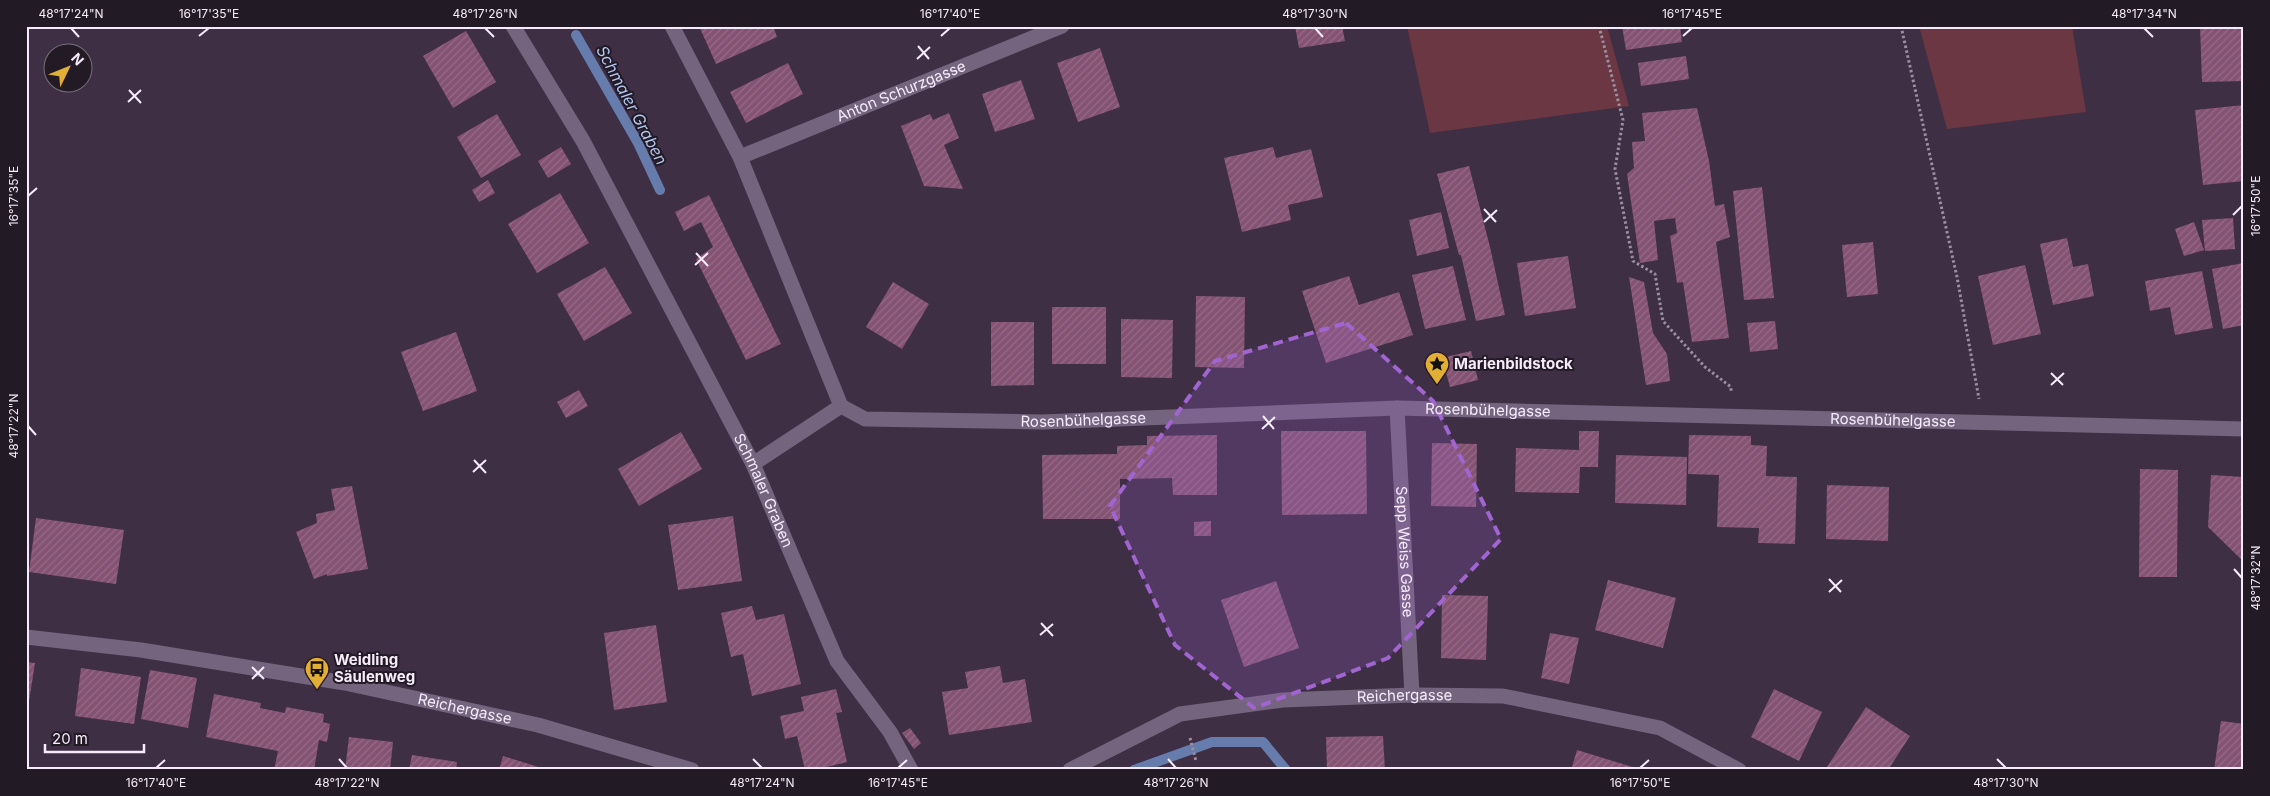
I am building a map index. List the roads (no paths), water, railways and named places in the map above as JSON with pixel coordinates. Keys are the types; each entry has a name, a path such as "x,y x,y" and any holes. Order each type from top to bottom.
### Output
{"street":[{"name":"Schmaler Graben","path":"513,26 583,141 753,464 837,661 890,732 911,770"},
{"path":"672,26 740,158 841,406 753,464"},
{"name":"Anton Schurzgasse","path":"740,158 1062,26"},
{"name":"Rosenbühelgasse","path":"841,406 865,419 1042,422 1397,408 2244,429"},
{"name":"Sepp Weiss Gasse","path":"1397,408 1412,695"},
{"name":"Reichergasse","path":"26,637 141,650 344,683 538,725 692,770"},
{"name":"Reichergasse","path":"1070,770 1180,714 1283,700 1412,695 1503,696 1660,728 1739,770"}],"waterway":[{"name":"Schmaler Graben","path":"576,35 638,143 660,190"},
{"path":"1134,770 1212,742 1263,742 1286,770"}],"place":[{"name":"Marienbildstock","path":"1437,385"},
{"name":"Weidling Säulenweg","path":"317,690"}]}
